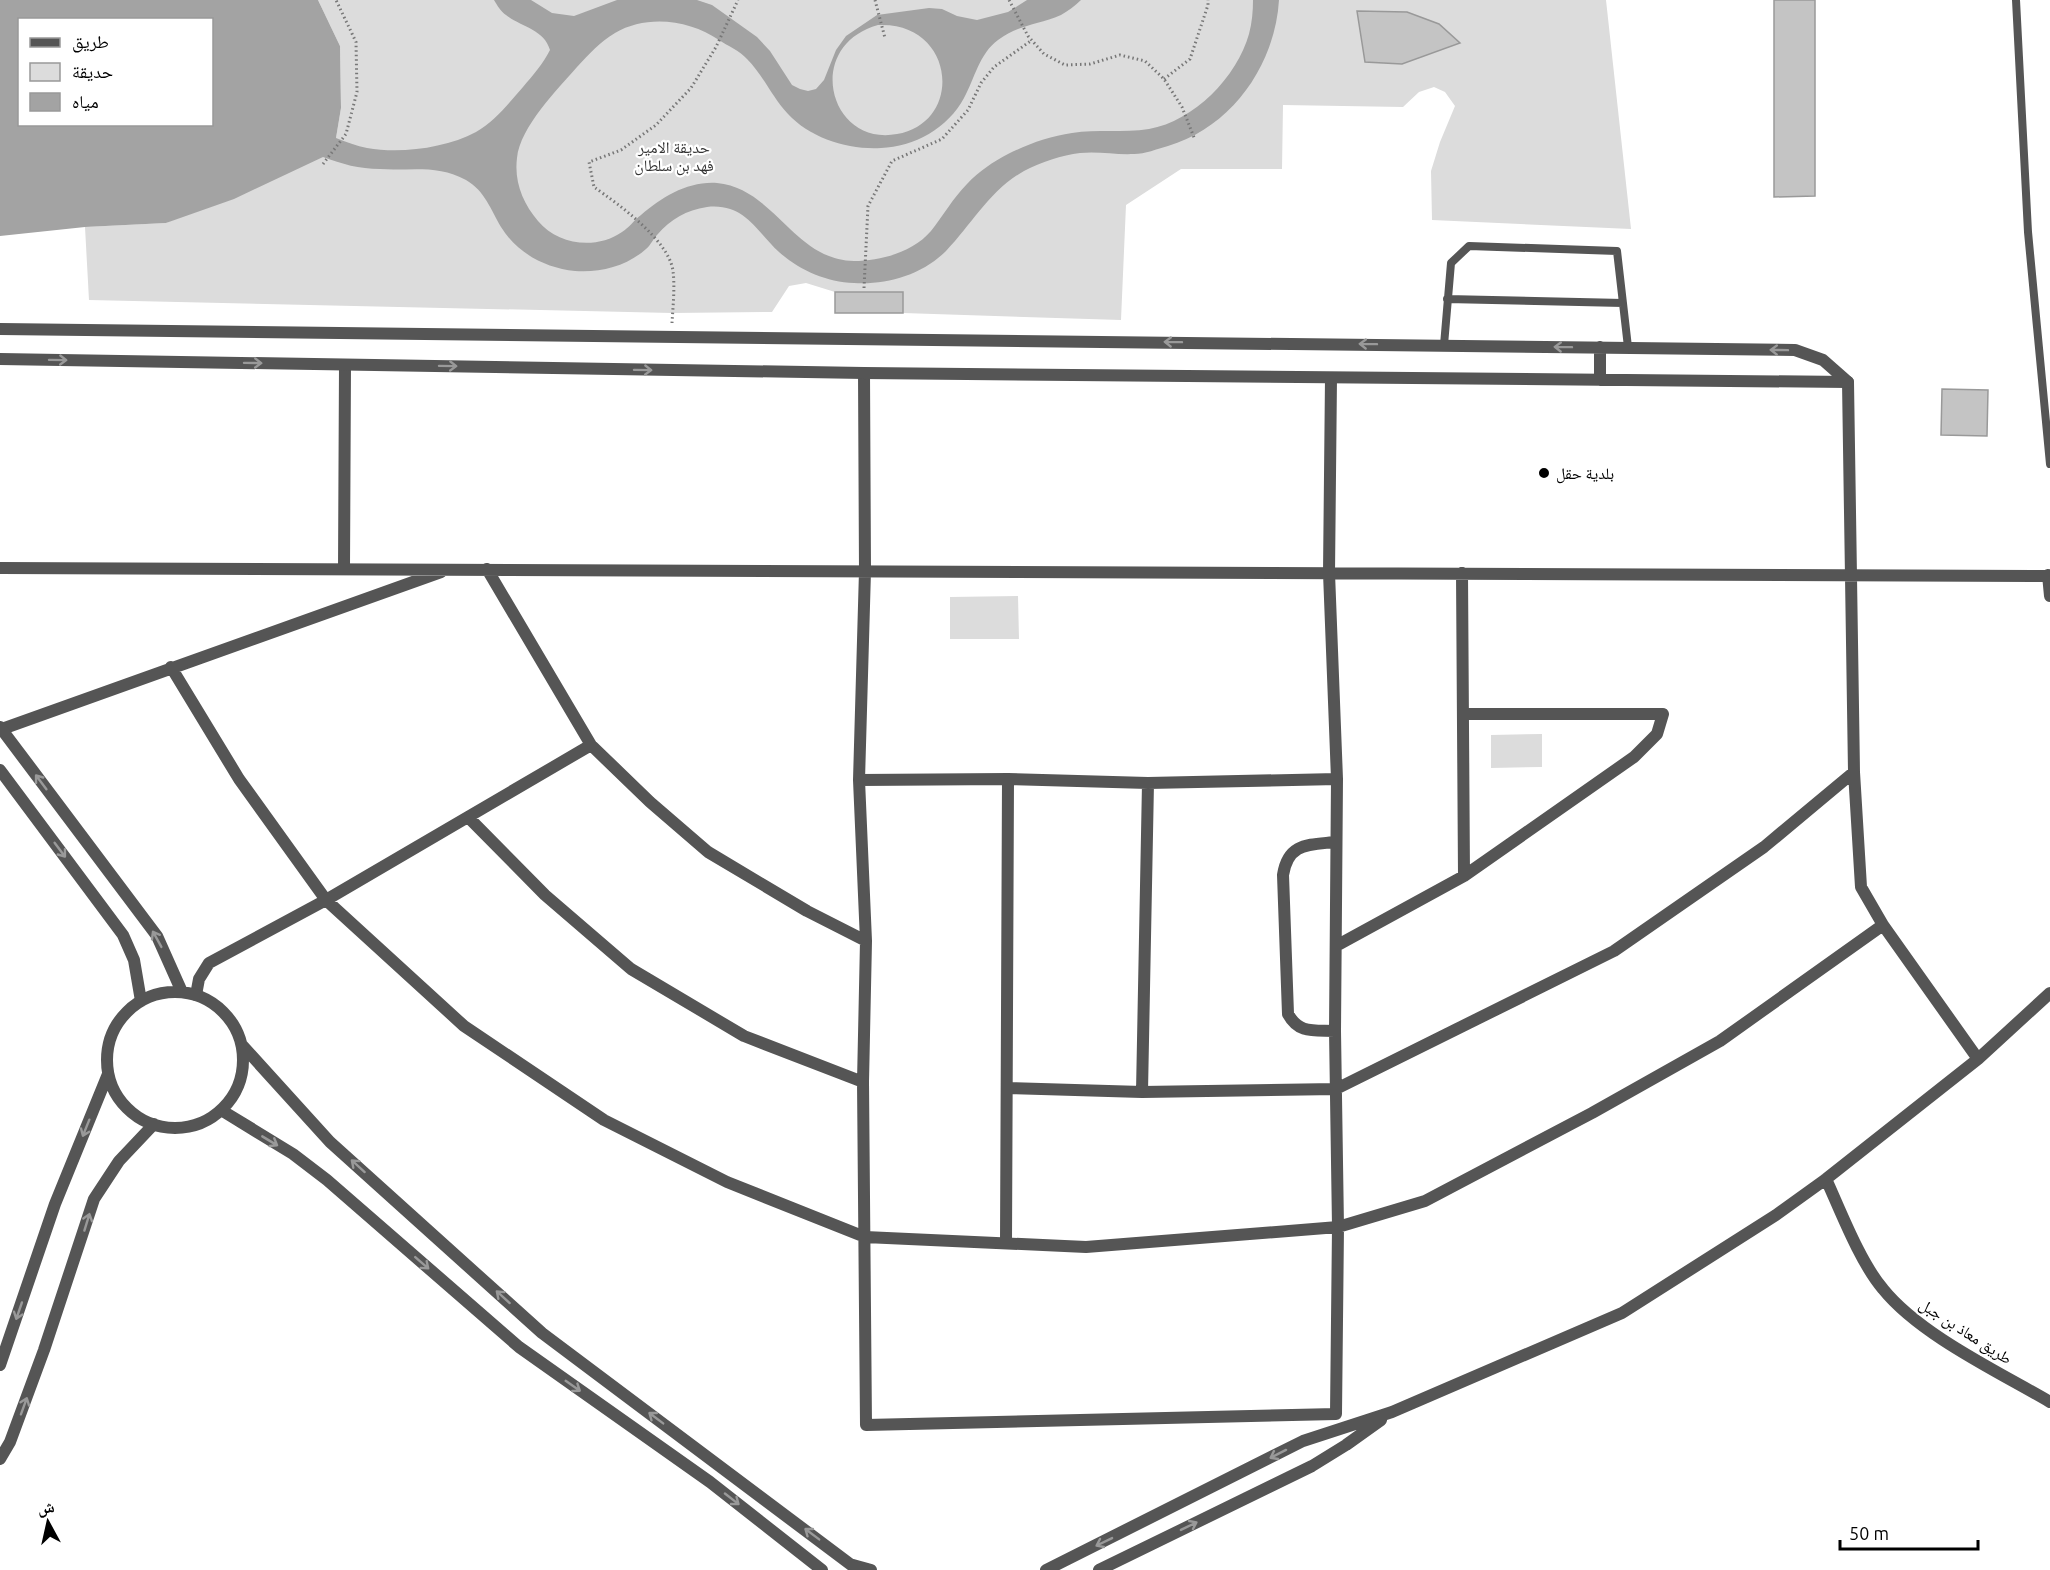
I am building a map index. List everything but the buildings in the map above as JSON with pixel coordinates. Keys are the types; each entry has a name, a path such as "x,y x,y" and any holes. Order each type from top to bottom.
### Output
{"street":[{"path":"0,329 1628,347 1795,350 1807,354 1823,360 1848,382 1854,772 1861,887 1883,925 1978,1059"},
{"path":"1600,347 1600,380"},
{"path":"1805,381 1814,374 1815,368 1815,363 1807,354"},
{"path":"0,359 864,373 1848,382"},
{"path":"344,569 345,365"},
{"path":"864,373 865,571 859,780 866,941 863,1082 866,1425 1336,1414"},
{"path":"1331,378 1329,573 1337,779 1335,842 1337,1430"},
{"path":"0,568 2049,575 2050,596"},
{"path":"182,992 157,936 1,728 450,569"},
{"path":"487,569 591,745 650,802 708,852 807,911 866,941"},
{"path":"1462,573 1464,876"},
{"path":"171,668 239,779 326,900 464,1026 604,1120 727,1182 865,1237 1086,1246 1338,1227 1425,1201 1592,1113 1720,1041 1883,925"},
{"path":"1336,946 1464,876 1635,757 1657,734 1663,714 1463,714"},
{"path":"196,995 199,979 208,963 326,900 591,745"},
{"path":"0,770 123,935 134,960 141,1001"},
{"path":"1007,1088 1142,1092 1336,1089 1614,951 1764,847 1854,772"},
{"path":"859,780 1008,779 1148,783 1337,779"},
{"path":"1006,1243 1008,779"},
{"path":"1142,1092 1148,783"},
{"path":"468,817 545,895 631,969 744,1036 863,1082"},
{"path":"1335,842 1304,846 1294,851 1286,862 1284,875 1288,1014 1293,1023 1301,1029 1335,1031"},
{"path":"182,992 196,995 209,1000 225,1014 237,1032 242,1045 242,1066 237,1087 220,1110 196,1124 182,1127 154,1124 129,1110 112,1088 108,1074 108,1046 112,1032 119,1020 141,1001 160,993 182,992"},
{"path":"1046,1570 1303,1441 1392,1412 1622,1313 1776,1215 1826,1179 1978,1059 2050,993"},
{"path":"242,1045 330,1142 542,1333 856,1568 872,1570"},
{"path":"0,1365 56,1204 108,1074"},
{"path":"220,1110 293,1154 327,1180 519,1347 710,1482 822,1570"},
{"path":"0,1459 10,1442 44,1350 94,1199 119,1161 154,1124"},
{"name":"طريق معاذ بن جبل","path":"1826,1179 1867,1265 1882,1288 1898,1306 1938,1337 2050,1402"},
{"path":"1099,1570 1326,1458 1392,1412"},
{"path":"1316,1437 1326,1458"}],"lane":[{"path":"2016,0 2028,232 2050,464"},
{"path":"1444,345 1451,263 1469,246 1617,251 1628,347"},
{"path":"1447,299 1623,303"}],"path":[{"path":"323,165 346,134 357,92 356,42 336,0"},
{"path":"671,336 673,270 664,249 628,212 594,187 589,162 621,150 656,124 691,88 716,47 738,0"},
{"path":"875,0 885,38"},
{"path":"1009,0 1028,36 1044,54 1065,65 1090,64 1120,55 1145,61 1164,80 1182,107 1195,140"},
{"path":"1164,80 1190,59 1208,0"},
{"path":"864,288 868,206 892,161 942,139 968,110 981,83 994,67 1032,40"}],"green space":[{"name":"حديقة الامير فهد بن سلطان","path":"318,0 1606,0 1631,229 1432,220 1431,171 1455,106 1445,92 1434,87 1419,92 1403,107 1283,105 1282,169 1181,169 1126,205 1121,320 903,313 903,292 835,292 806,283 789,286 772,312 672,313 89,300 85,227 166,223 336,138 341,108 340,46"},
{"path":"1018,596 1019,639 950,639 950,597"},
{"path":"1542,734 1542,767 1491,768 1491,735"}],"water":[{"path":"0,0 318,0 340,46 341,108 336,138 367,148 409,150 437,146 464,138 489,123 530,78 550,50 543,37 504,14 494,0 531,0 552,13 574,16 617,0 697,0 712,5 757,37 770,51 792,85 808,91 816,89 824,80 836,50 846,36 877,15 929,8 942,9 957,16 977,20 1008,12 1027,0 1081,0 1061,15 1022,28 998,40 986,52 957,109 929,134 906,144 881,148 856,147 818,136 788,114 753,65 737,51 708,33 695,28 682,24 654,22 627,27 595,48 550,98 532,122 520,146 516,167 518,184 524,199 546,229 567,240 589,243 612,238 658,202 676,192 696,185 717,183 737,188 754,197 815,249 833,258 854,261 885,257 915,245 931,231 957,195 976,175 997,160 1023,147 1047,138 1072,133 1149,129 1182,117 1211,95 1235,66 1249,34 1253,0 1279,0 1276,24 1259,70 1230,109 1212,124 1191,137 1147,152 1138,154 1080,153 1059,157 1024,171 991,198 937,259 915,272 891,280 854,283 814,274 779,252 749,220 731,209 720,207 699,208 679,216 662,229 639,255 622,264 594,271 575,271 553,267 533,258 515,244 501,227 487,201 473,184 466,180 434,170 365,168 323,157 234,199 166,223 85,227 0,236","holes":["878,25 904,28 923,39 936,55 942,74 941,93 934,111 919,126 897,134 874,134 855,125 841,111 834,92 833,72 840,53 854,36"]}],"place":[{"name":"بلدية حقل","path":"1544,473"}]}
